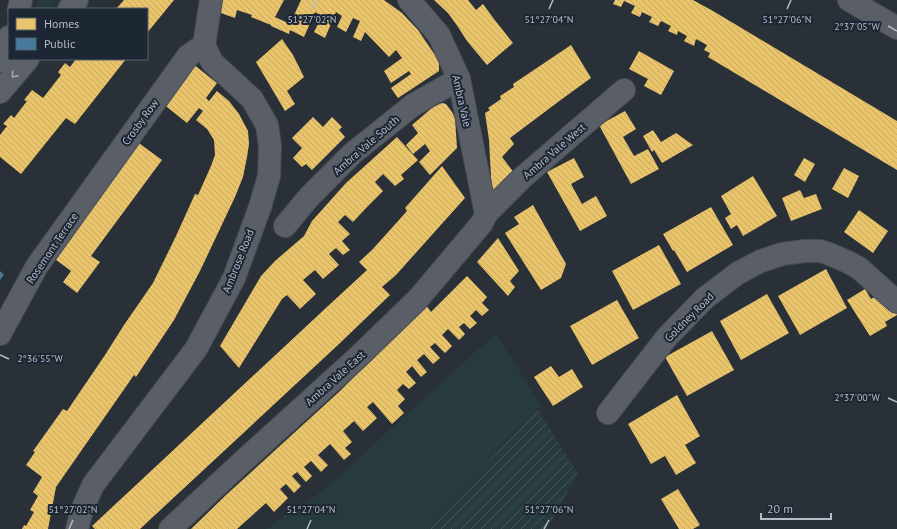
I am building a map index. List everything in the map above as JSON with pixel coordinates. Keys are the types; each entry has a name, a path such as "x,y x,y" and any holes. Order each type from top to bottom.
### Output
{"main road":[{"path":"70,8 77,0"},
{"path":"0,59 8,39"},
{"path":"0,92 27,60"}],"street":[{"path":"204,44 211,0"},
{"name":"Ambra Vale","path":"409,0 439,35 459,79 486,214"},
{"path":"849,0 897,28"},
{"name":"Crosby Row","path":"81,205 188,56 204,44"},
{"name":"Ambrose Road","path":"77,529 82,510 93,485 196,349 234,278 260,207 269,176 270,146 267,125 252,99 212,62 204,44"},
{"name":"Ambra Vale South","path":"285,226 309,197 353,153 413,105 459,79"},
{"name":"Ambra Vale West","path":"486,214 522,178 624,90"},
{"name":"Rosemont Terrace","path":"0,334 37,266 81,205"},
{"name":"Ambra Vale East","path":"170,529 357,358 418,300 482,223 486,214"},
{"name":"Goldney Road","path":"608,413 667,337 705,298 738,273 761,261 782,254 805,251 820,251 827,253 858,268 897,302"}],"green space":[{"path":"38,0 57,0 53,8 36,8"},
{"path":"496,333 543,409 536,408 427,529 266,529 327,487"},
{"path":"537,408 578,474 547,529 427,529"}],"building: Homes":[{"path":"124,0 174,0 148,32 148,8 117,8"},
{"path":"219,0 284,0 275,17 290,24 301,0 384,0 402,13 418,30 439,61 439,71 398,98 391,88 411,74 409,71 391,83 384,71 402,58 396,50 389,57 365,32 361,41 353,37 360,21 353,18 346,32 337,27 342,16 336,12 325,38 314,32 322,16 315,12 304,37 290,30 289,34 251,17 252,15 237,10 235,18 215,11"},
{"path":"434,0 468,0 476,10 483,4 513,43 487,65 467,41 448,13"},
{"path":"615,0 693,0 897,121 897,170 708,57 710,53 704,50 707,45 696,39 694,46 684,41 687,36 678,31 677,35 668,31 671,26 661,21 658,26 649,22 652,17 642,12 640,17 631,13 635,6 624,1 621,7 613,4"},
{"path":"282,39 293,55 304,77 287,91 295,104 285,111 256,62"},
{"path":"571,45 591,78 510,138 514,144 502,157 515,174 492,196 489,140 485,113 490,110 488,108 501,99 500,96 514,87 513,84"},
{"path":"639,51 674,71 661,95 644,86 648,79 629,69"},
{"path":"75,60 125,60 75,124 66,118 21,174 0,157 0,135 7,126 3,124 11,115 14,118 27,101 24,100 32,90 43,98 61,75 58,72 65,63 70,67"},
{"path":"193,64 217,83 206,98 209,101 217,91 229,101 239,114 248,131 249,144 243,177 200,271 174,320 136,377 134,375 56,487 48,529 22,529 24,525 26,526 34,512 30,510 38,496 33,492 42,477 26,465 35,452 33,451 63,409 67,411 153,283 195,194 198,195 211,166 215,155 214,140 207,129 196,120 203,111 199,108 187,123 162,103"},
{"path":"442,103 446,104 455,118 457,148 430,175 419,162 430,151 425,144 413,154 406,145 418,133 412,125 433,107"},
{"path":"625,111 636,129 623,137 634,156 648,149 659,169 631,184 599,125"},
{"path":"313,117 323,127 332,117 342,127 339,130 345,137 312,170 306,164 302,167 293,158 302,148 292,138"},
{"path":"653,130 661,142 676,133 693,145 662,163 654,150 652,152 643,136"},
{"path":"397,137 418,160 401,175 404,179 395,186 383,174 375,182 383,191 353,222 345,215 338,222 350,234 342,241 350,250 343,255 336,248 329,254 339,265 323,279 315,270 303,280 316,294 300,309 287,295 282,299 239,368 220,346 261,276 275,261 304,236 312,221 346,183"},
{"path":"136,141 162,160 91,256 100,262 77,293 63,282 71,271 51,256"},
{"path":"574,158 584,177 571,184 582,204 596,196 607,216 580,231 547,172"},
{"path":"804,158 815,164 805,182 794,175"},
{"path":"442,166 465,198 396,275 382,287 390,295 140,529 95,529 92,526 367,270 359,262 372,250 407,211 405,208"},
{"path":"844,168 859,176 848,198 832,189"},
{"path":"753,176 777,216 743,236 737,225 731,229 725,218 731,214 721,196"},
{"path":"800,190 804,198 816,194 822,209 791,221 782,198"},
{"path":"533,205 566,264 561,278 541,290 505,233 519,224 514,217"},
{"path":"711,207 733,245 687,272 663,234"},
{"path":"859,210 888,231 873,253 844,232"},
{"path":"498,238 519,271 510,281 515,287 508,296 477,262"},
{"path":"659,245 681,284 633,310 612,271"},
{"path":"826,269 847,308 800,335 778,296"},
{"path":"467,276 487,297 482,303 489,310 482,316 476,310 470,316 477,323 470,329 464,323 459,327 465,334 459,340 448,329 442,335 452,346 445,353 435,343 430,347 440,358 433,364 424,354 417,360 427,372 421,377 412,366 406,372 416,383 409,389 403,384 397,390 405,399 398,406 404,413 392,424 373,402 367,407 377,418 363,431 354,421 343,431 352,442 345,448 351,454 344,460 330,444 318,455 328,465 321,472 311,461 304,467 312,476 306,482 297,472 292,476 301,486 294,493 286,484 280,489 288,498 274,512 266,503 237,529 191,529 340,391 426,305 431,312"},
{"path":"865,289 871,299 878,295 897,310 897,315 885,322 887,326 870,336 847,300"},
{"path":"767,294 789,333 741,360 720,321"},
{"path":"617,300 639,338 592,365 570,326"},
{"path":"712,331 734,370 687,396 665,357"},
{"path":"551,366 559,377 572,369 583,387 553,406 534,377"},
{"path":"677,395 700,436 685,445 696,463 676,475 665,456 651,464 628,424"},
{"path":"678,489 700,525 693,529 679,529 661,499"}],"building: Public":[{"path":"0,271 4,275 0,280"}]}
